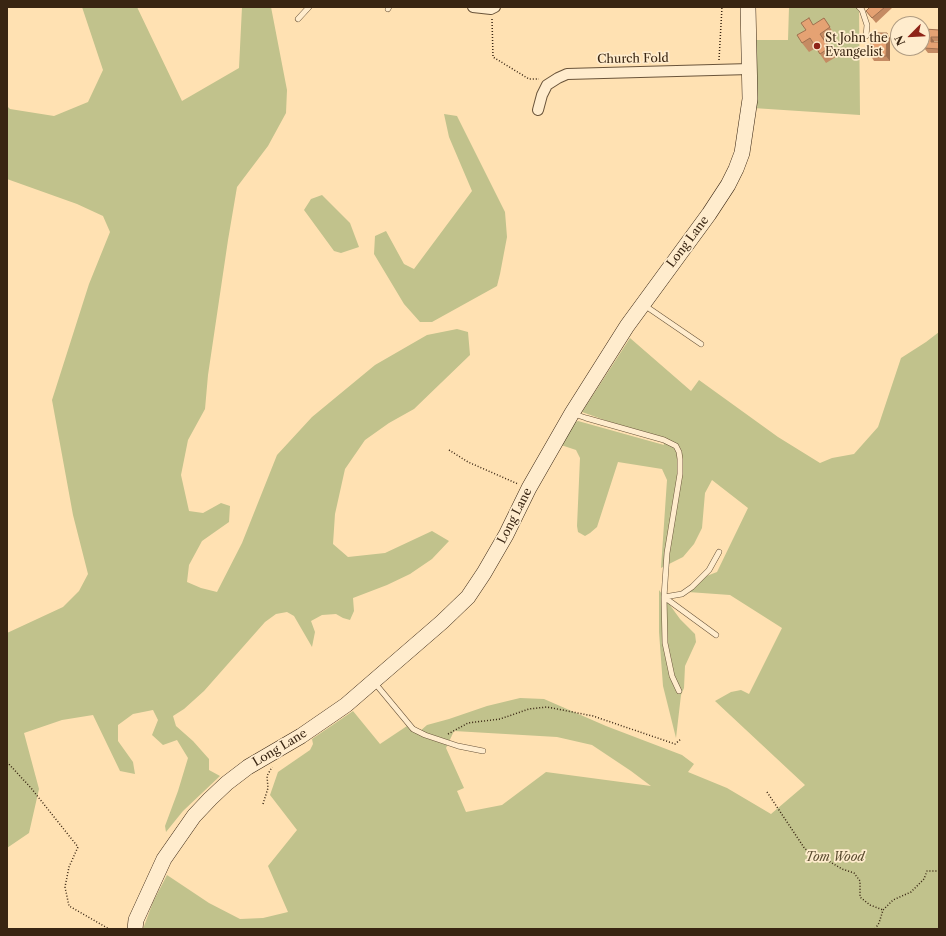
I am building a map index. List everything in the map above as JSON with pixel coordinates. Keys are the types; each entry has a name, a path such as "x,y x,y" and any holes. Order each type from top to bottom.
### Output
{"street":[{"path":"473,7 493,8"},
{"name":"Long Lane","path":"135,929 136,920 164,858 194,816 210,799 227,783 248,767 323,722 346,705 442,622 468,597 484,573 506,535 529,488 572,413 643,304 728,186 736,169 742,153 750,99 748,7"},
{"name":"Church Fold","path":"544,82 567,74 750,69"},
{"path":"538,110 544,82"}],"lane":[{"path":"298,19 309,7"},
{"path":"859,7 862,10 867,25 866,36"},
{"path":"643,304 701,344"},
{"path":"572,413 664,440 676,446 679,452 680,474 667,553 664,597 665,643 672,676 679,691"},
{"path":"664,597 682,594 692,587 709,570 719,552"},
{"path":"664,597 716,635"},
{"path":"373,681 413,729 458,746 483,751"}],"path":[{"path":"719,70 722,7"},
{"path":"493,8 493,57 529,79 544,82"},
{"path":"449,450 468,462 529,488"},
{"path":"437,739 468,723 500,719 529,709 547,707 593,716 675,744 680,739"},
{"path":"7,762 31,788 78,847 68,867 64,887 69,906 108,929"},
{"path":"263,804 268,788 267,776 272,767"},
{"path":"767,792 805,849 842,869 854,873 860,881 860,897 870,905 883,910"},
{"path":"875,929 879,923 883,910 893,900 911,892 924,879 927,871 939,871"}],"green space":[{"path":"82,7 137,7 182,101 239,68 242,7 271,7 287,90 286,113 268,146 237,187 208,375 205,409 188,440 181,475 189,511 203,513 221,503 230,506 229,522 202,541 189,565 187,582 201,588 217,592 242,543 277,455 312,417 375,365 427,335 457,329 468,332 470,355 414,409 389,423 365,440 345,469 335,514 333,544 348,557 385,553 432,531 449,541 432,559 410,574 387,585 353,598 354,611 350,620 336,614 322,615 311,621 315,632 312,647 294,616 287,612 276,614 265,622 204,691 184,709 173,716 176,726 193,741 209,759 209,770 220,776 183,811 166,832 165,826 188,758 177,740 163,745 152,735 158,720 153,710 133,714 118,725 118,741 133,762 135,774 120,771 93,715 62,720 24,733 39,789 29,833 7,848 7,633 63,607 79,591 88,574 73,515 52,400 89,284 110,232 103,216 77,204 7,179 7,106 10,109 54,116 88,102 103,70"},
{"path":"789,7 859,7 860,115 753,108 756,40 788,40"},
{"path":"444,114 457,116 505,212 507,237 497,286 432,322 420,322 404,304 374,254 375,236 386,231 404,264 414,269 472,191 449,137"},
{"path":"322,195 350,223 359,247 341,253 334,251 304,210 311,199"},
{"name":"Tom Wood","path":"939,332 939,929 143,929 153,902 167,875 209,903 240,919 263,918 288,912 268,866 297,830 270,795 278,772 310,750 313,744 312,739 353,711 380,744 410,724 419,732 427,725 487,706 520,698 544,699 606,726 682,755 694,764 688,772 727,788 771,814 805,785 715,701 731,692 741,690 749,694 782,628 730,595 688,592 704,577 717,572 748,508 712,480 705,493 702,528 694,544 683,557 661,568 667,480 662,469 618,462 597,527 585,536 578,532 577,526 580,458 576,450 561,445 572,424 578,421 664,445 663,441 582,412 630,338 691,391 699,380 778,437 820,463 832,458 854,454 878,427 901,358","holes":["454,731 557,737 592,745 651,786 546,772 502,805 466,812 457,791 464,788 446,748"]},
{"path":"659,590 680,619 695,634 696,642 685,666 684,688 681,695 676,738 663,686 659,632"}],"building":[{"path":"870,7 885,7 872,18 866,11"},
{"path":"809,18 813,25 824,18 830,27 820,34 829,48 820,54 810,38 802,43 797,35 806,30 801,23"},
{"path":"930,29 939,30 939,37 931,37 931,42 939,42 939,49 930,48"},
{"path":"877,33 887,33 886,56 871,56 871,38 877,38"}],"place":[{"name":"St John the Evangelist","path":"817,46"}]}
